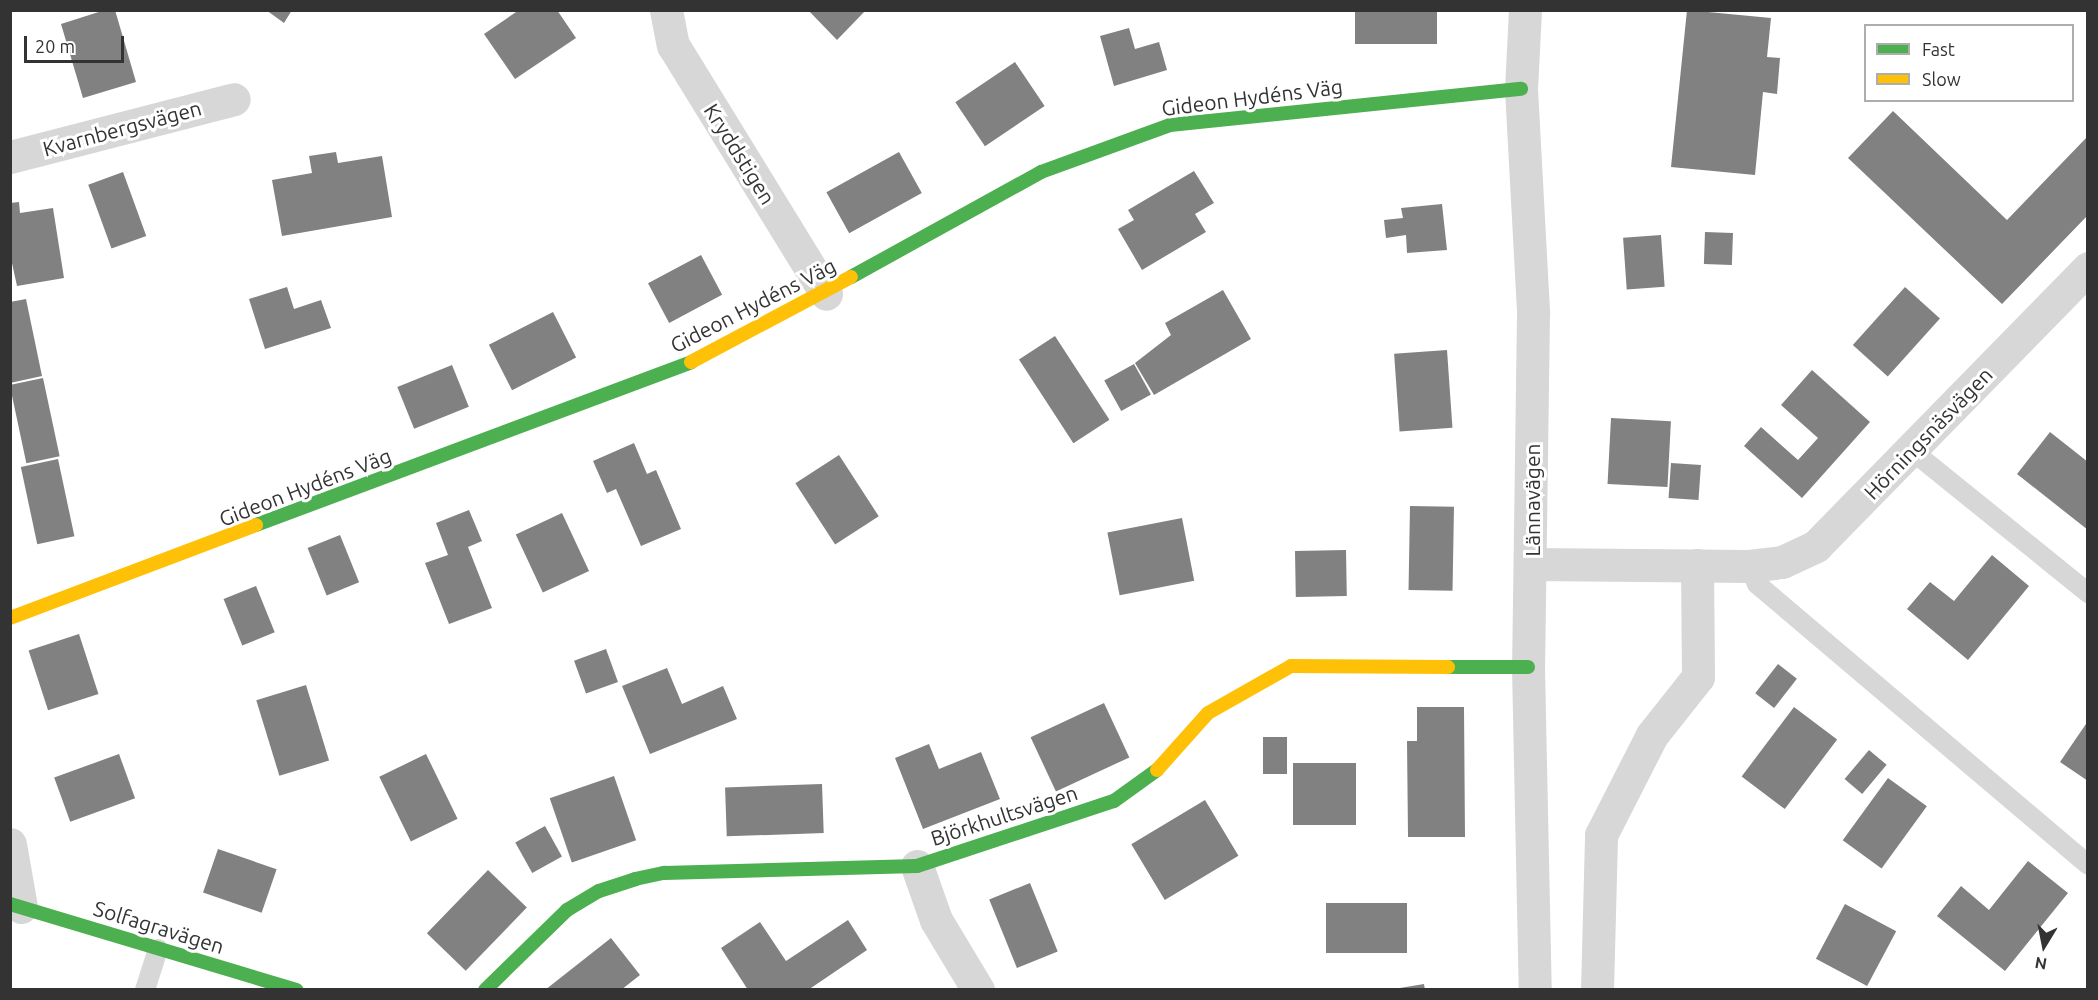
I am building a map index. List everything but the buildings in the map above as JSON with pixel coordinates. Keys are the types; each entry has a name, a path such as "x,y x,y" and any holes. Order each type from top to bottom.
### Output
{"street":[{"name":"Kryddstigen","path":"666,10 673,45 826,294"},
{"name":"Lännavägen","path":"1524,10 1521,89 1533,314 1532,564 1528,667 1535,990"},
{"name":"Gideon Hydéns Väg","path":"10,618 710,355 826,294 1041,172 1170,125 1521,89"},
{"name":"Kvarnbergsvägen","path":"10,158 234,99"},
{"name":"Hörningsnäsvägen","path":"1532,564 1749,566 1782,562 1816,546 2088,268"},
{"path":"1597,990 1601,835 1652,735 1698,677 1697,565"},
{"name":"Björkhultsvägen","path":"484,990 567,910 599,891 635,879 664,873 917,866 1134,791 1174,755 1208,713 1291,666 1528,667"},
{"path":"10,844 16,905"},
{"path":"917,866 936,920 978,990"},
{"name":"Solfagravägen","path":"16,905 296,990"}],"lane":[{"path":"1911,450 2088,592"},
{"path":"1749,566 1757,584 2088,865"},
{"path":"145,990 158,949"}],"traffic: fast":[{"path":"851,277 1041,172 1170,125 1521,89"},
{"path":"256,525 691,362"},
{"path":"1448,667 1528,667"},
{"path":"485,990 567,910 599,891 635,879 664,873 917,866 1114,801 1157,770"},
{"path":"10,904 296,990"}],"traffic: slow":[{"path":"691,362 851,277"},
{"path":"10,618 256,525"},
{"path":"1157,770 1208,713 1291,666 1448,667"}]}
